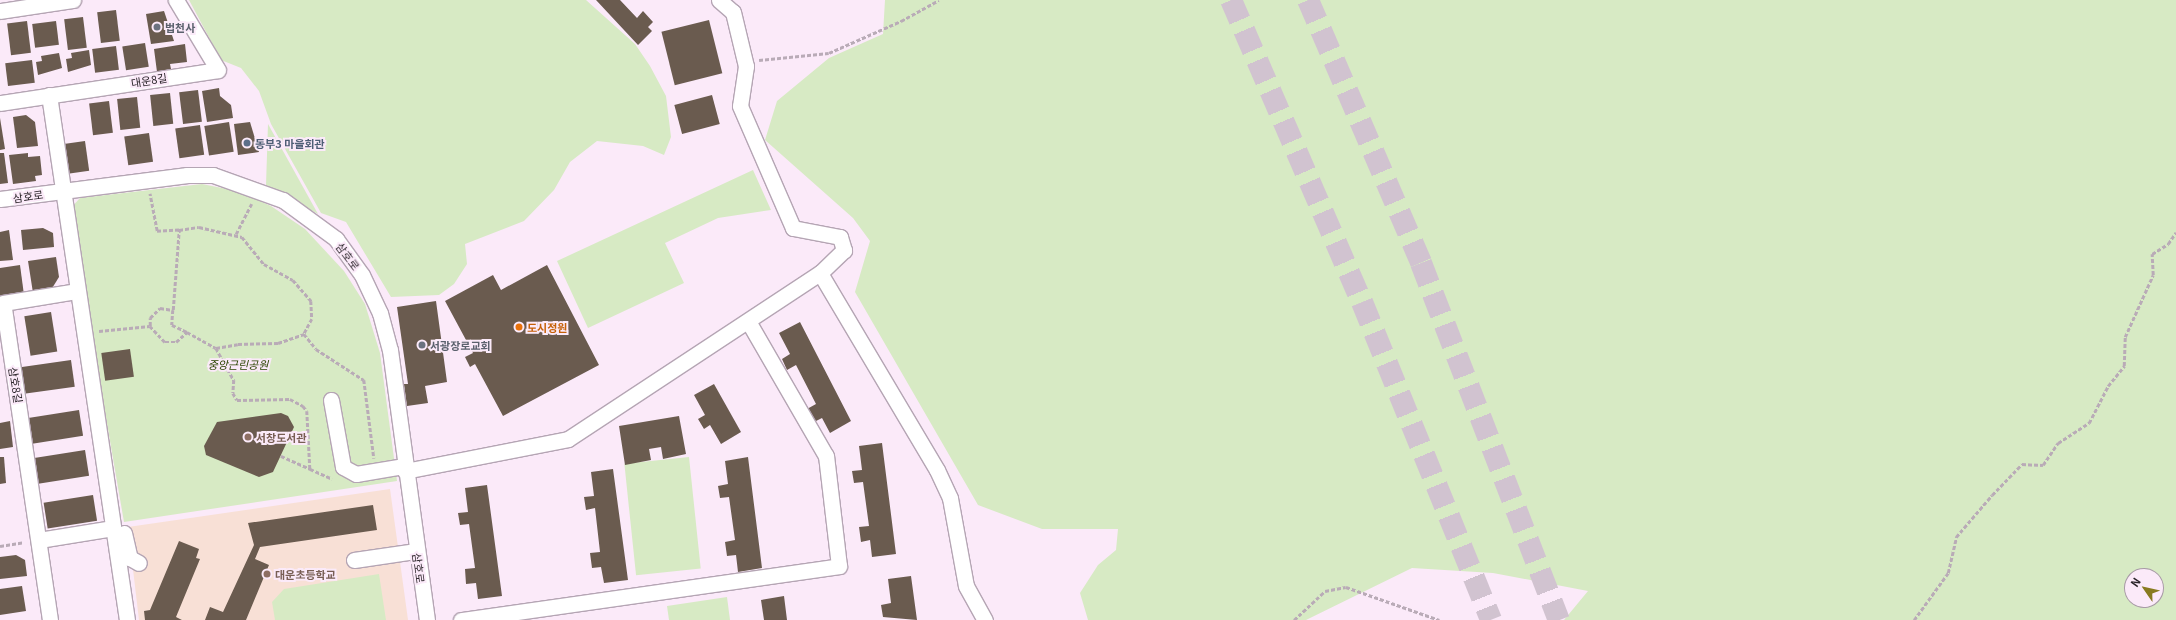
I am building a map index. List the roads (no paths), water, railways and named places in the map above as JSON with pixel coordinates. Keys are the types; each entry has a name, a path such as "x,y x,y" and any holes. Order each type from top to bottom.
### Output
{"street":[{"path":"0,11 73,0"},
{"name":"대운8길","path":"0,103 218,70 176,0"},
{"path":"332,400 343,467 356,474 376,470 405,469 568,439 820,273 844,250 840,237 793,228 740,106 746,66 733,12 719,0"},
{"path":"48,95 60,191 127,620"},
{"name":"삼호로","path":"0,200 148,180 213,175 259,190 283,200 318,224 336,240 362,275 380,313 390,350 426,620"},
{"path":"820,273 937,470 950,498 966,586 985,620"},
{"name":"삼호8길","path":"50,620 39,540 1,303 76,291"},
{"path":"461,620 839,566 826,456 748,320"},
{"path":"106,483 116,484 127,552 139,563"},
{"path":"39,540 113,528"},
{"path":"354,560 416,551"}],"tunnel":[{"path":"1231,0 1362,302 1491,620"},
{"path":"1308,0 1421,263 1559,620"}],"place":[{"name":"법천사","path":"157,27"},
{"name":"동부3 마을회관","path":"247,143"},
{"name":"도시정원","path":"519,327"},
{"name":"서광장로교회","path":"422,345"},
{"name":"서창도서관","path":"248,437"},
{"name":"대운초등학교","path":"267,574"}],"park label":[{"name":"중앙근린공원","path":"238,364"}]}
